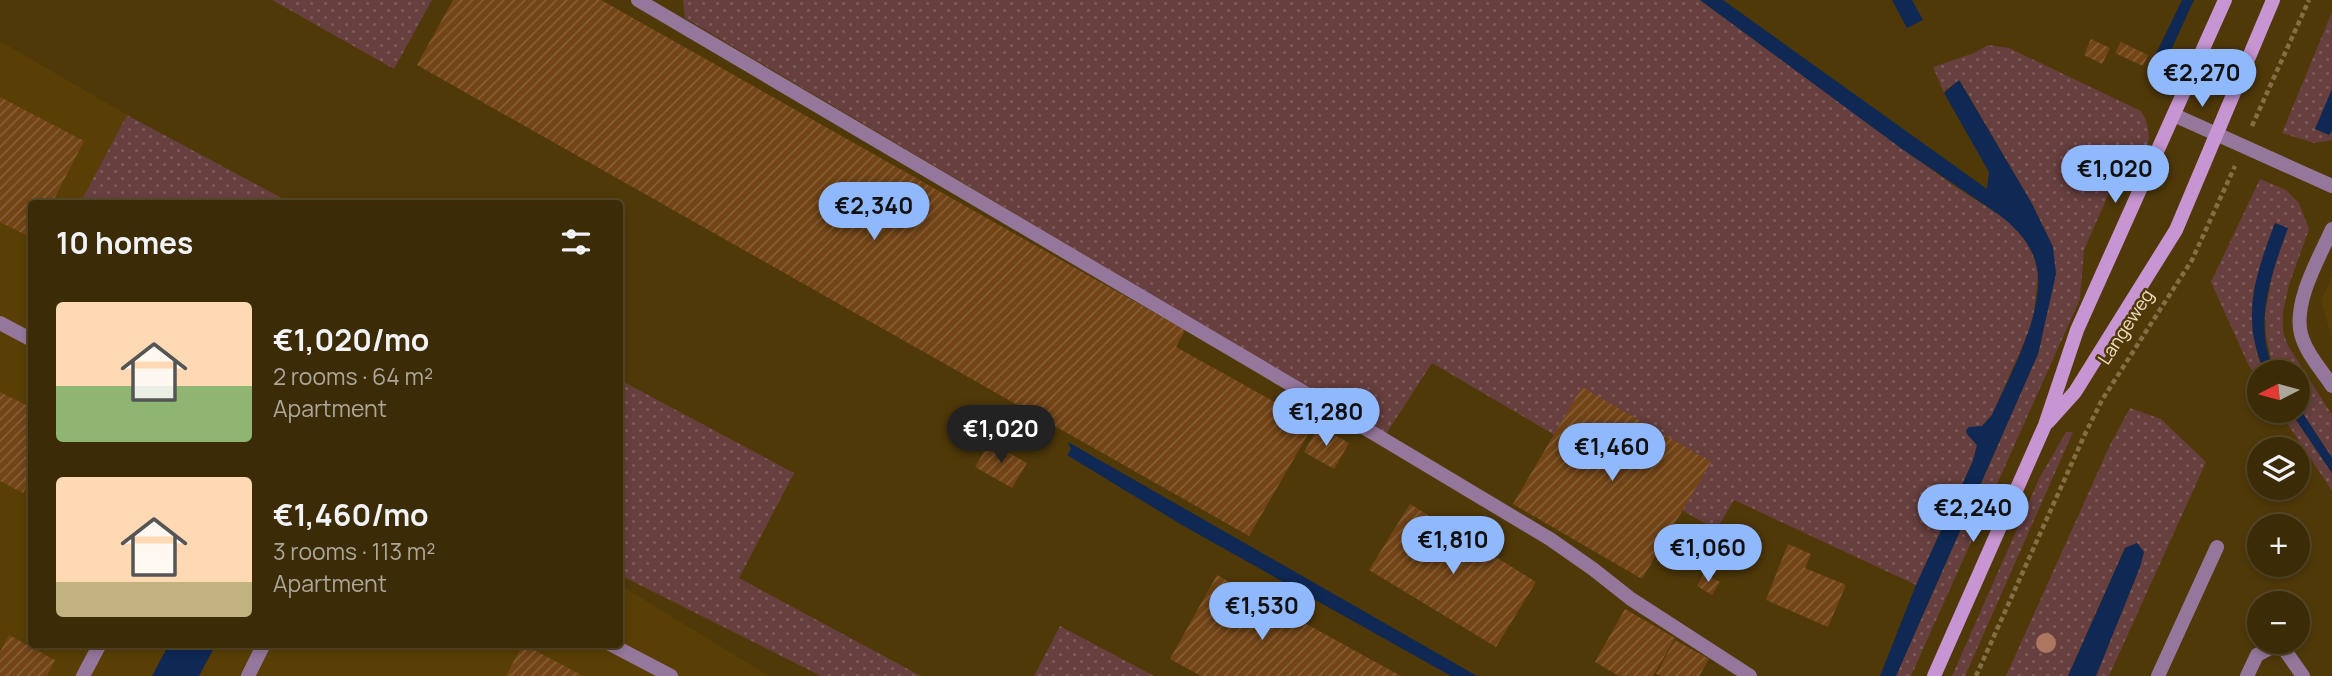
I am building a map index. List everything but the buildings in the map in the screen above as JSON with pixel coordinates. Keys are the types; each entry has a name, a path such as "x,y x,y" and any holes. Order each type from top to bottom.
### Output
{"main road":[{"name":"Langeweg","path":"1934,676 2045,425 2077,330 2225,0"},
{"name":"Langeweg","path":"2045,425 2075,392 2176,230 2273,0"}],"street":[{"path":"638,0 1550,539 1631,599 1750,676"},
{"path":"2174,115 2332,186"},
{"path":"2331,382 2309,353 2299,324 2305,290 2332,229"},
{"path":"0,323 28,338"},
{"path":"2158,676 2217,547"},
{"path":"2247,676 2256,655 2274,646 2284,649 2303,676"},
{"path":"83,676 98,648"},
{"path":"248,676 262,648"},
{"path":"618,648 671,676"}],"path":[{"name":"Langeweg","path":"1976,676 2102,400 2192,260 2309,0"}],"shaded area":[{"path":"272,0 432,0 394,69"},
{"path":"683,0 1700,0 1954,186 2012,224 2027,243 2038,274 2033,322 1992,415 1982,427 1969,427 1966,430 1977,445 1973,461 1916,585 1734,500 1716,530 1432,363 1386,434 685,18"},
{"path":"2332,12 2332,89 2316,129 2329,135 2332,131 2332,140 2314,143 2282,133"},
{"path":"0,41 127,115 82,200 28,200 28,648 623,648 623,587 769,676 0,676"},
{"path":"1988,45 2009,48 2141,111 2149,136 2146,151 2127,152 2084,250 2080,299 1911,676 1896,676 2041,343 2053,247 2031,202 1960,81 1944,93 1933,67 1974,53"},
{"path":"127,115 285,200 82,200"},
{"path":"2260,179 2286,190 2299,203 2309,229 2289,285 2283,312 2283,331 2287,344 2297,360 2271,360 2266,335 2265,313 2273,271 2275,223 2255,285 2257,354 2260,360 2247,362 2211,282"},
{"path":"2332,276 2332,338 2321,301"},
{"path":"2310,380 2332,415 2332,458 2310,424"},
{"path":"623,382 794,473 739,578 921,676 821,676 623,577"},
{"path":"2130,408 2161,419 2206,462 2109,676 2096,676 2140,567 2137,543 2125,548 2068,676 2006,676 2110,445"},
{"path":"2288,424 2299,424 2308,437 2296,437"},
{"path":"2066,432 2073,432 1965,676 1952,676 2040,477"},
{"path":"2310,441 2332,473 2332,491 2310,458"},
{"path":"1060,626 1154,676 1034,676"}],"water":[{"path":"1700,0 1723,0 1987,189 1989,172 1944,93 1959,80 2031,202 2053,247 2056,274 2038,354 1896,676 1880,676 1916,585 1973,461 1977,445 1966,430 1969,427 1982,426 1992,415 2026,339 2037,296 2035,260 2020,234 1998,214 1902,149"},
{"path":"1892,0 1912,0 1923,20 1907,28"},
{"path":"2182,0 2194,0 2162,70 2152,66 2154,58"},
{"path":"2332,89 2332,131 2329,135 2315,129"},
{"path":"2275,223 2288,228 2267,300 2265,337 2271,360 2260,360 2253,334 2253,297 2261,261"},
{"path":"2299,424 2310,424 2332,458 2332,473 2310,437"},
{"path":"1068,442 1477,676 1451,676 1182,525 1067,455 1071,449"},
{"path":"2137,543 2144,552 2140,567 2096,676 2068,676 2125,548"},
{"path":"167,648 214,648 199,676 152,676"}]}
